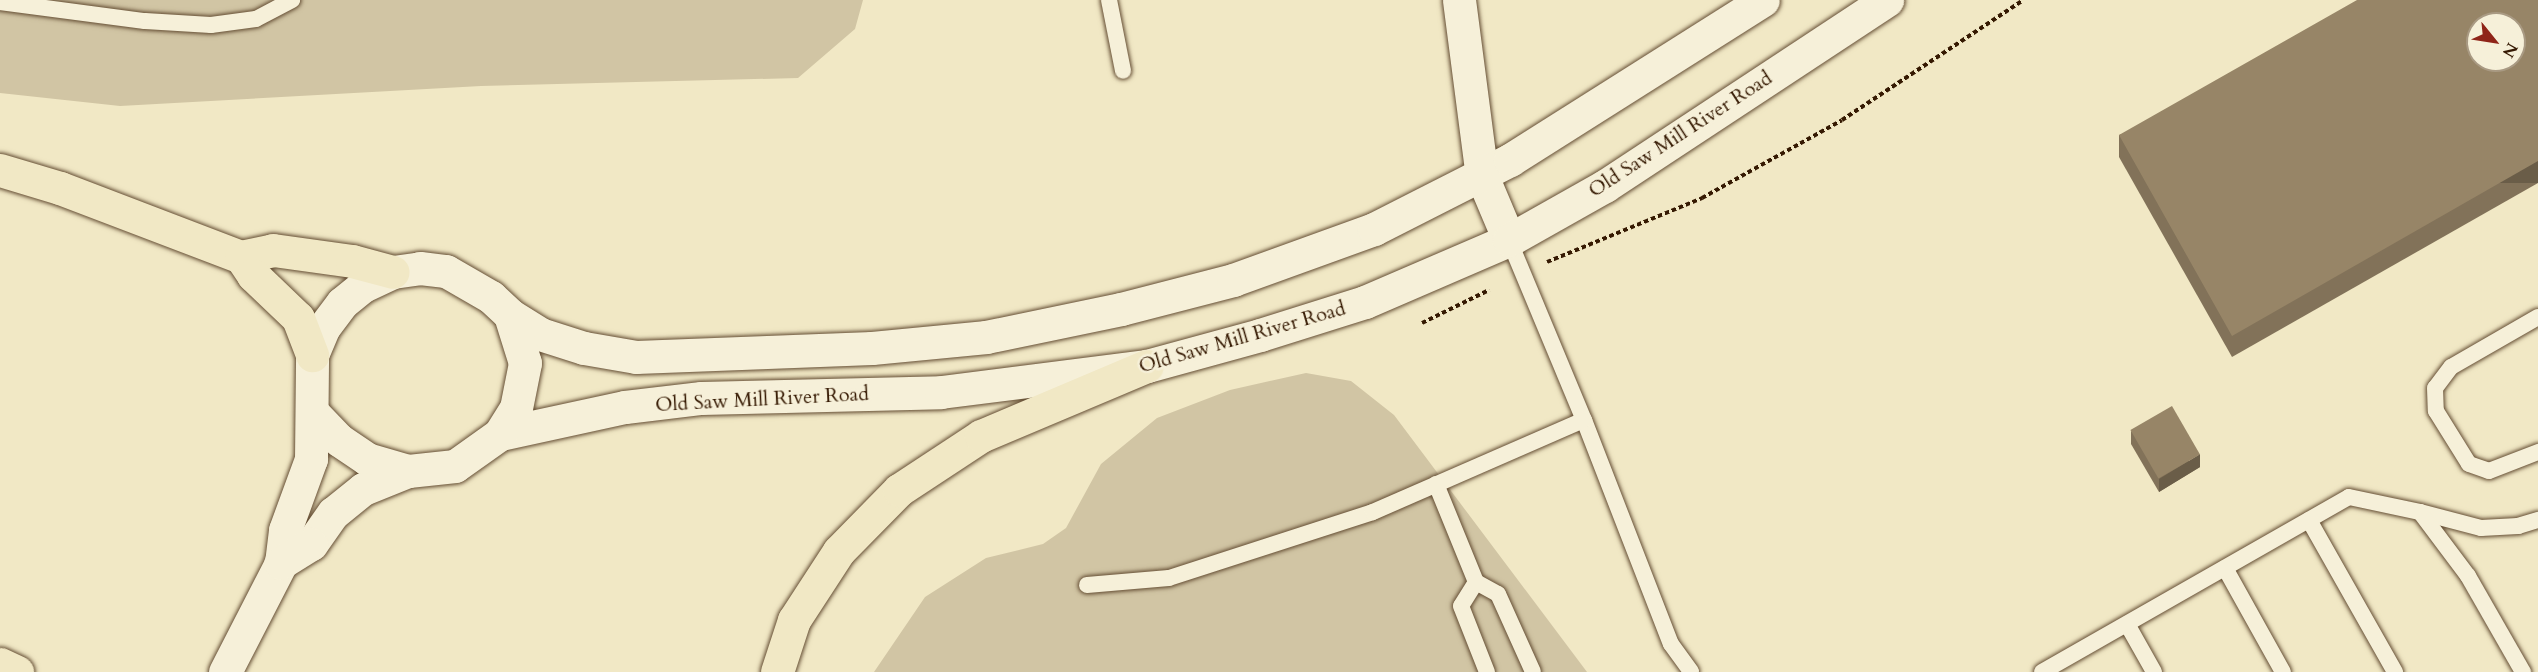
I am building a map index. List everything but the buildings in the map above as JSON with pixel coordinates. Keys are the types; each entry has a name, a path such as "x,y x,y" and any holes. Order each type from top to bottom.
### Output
{"main road":[{"path":"0,170 60,188 241,257 273,250 352,261 393,273"},
{"path":"241,257 253,275 298,318 312,355"},
{"path":"777,672 794,620 839,551 899,490 981,436 1147,366"},
{"path":"0,664 17,672"}],"street":[{"path":"1459,0 1482,176 1509,240"},
{"path":"225,672 281,563 285,530 311,459 315,414 310,386 312,355 324,327 342,303 363,286 393,273 420,268 446,271 491,297 510,315 540,334 636,357 872,348 986,337 1121,309 1233,280 1374,229 1482,176 1763,0"},
{"name":"Old Saw Mill River Road","path":"281,563 310,544 333,513 363,489 408,471 455,466 500,434 625,407 700,398 941,393 1147,366 1365,302 1509,240 1605,186 1887,0"},
{"path":"500,434 516,408 525,363 510,315"},
{"path":"315,414 339,440 367,459 408,471"}],"lane":[{"path":"0,2 61,5 211,25 256,19 292,0"},
{"path":"1108,0 1123,71"},
{"path":"1509,240 1584,420 1671,644 1691,672"},
{"path":"2538,317 2451,367 2435,388 2436,411 2469,464 2489,471 2538,452"},
{"path":"1087,585 1170,578 1373,512 1584,420"},
{"path":"1436,484 1476,582 1498,594 1533,672"},
{"path":"2042,672 2349,497 2481,528 2518,526 2538,520"},
{"path":"2420,512 2469,576 2523,672"},
{"path":"2309,520 2395,672"},
{"path":"2224,568 2283,672"},
{"path":"1476,582 1461,606 1487,672"},
{"path":"2127,624 2154,672"}],"path":[{"path":"1422,323 1524,272 1702,198 1842,120 2024,0"}],"shaded area":[{"path":"0,0 863,0 855,29 798,78 481,86 120,106 0,93"},
{"path":"1306,373 1351,381 1394,415 1587,672 874,672 925,597 986,558 1043,544 1066,528 1101,464 1157,418 1230,390"}]}
